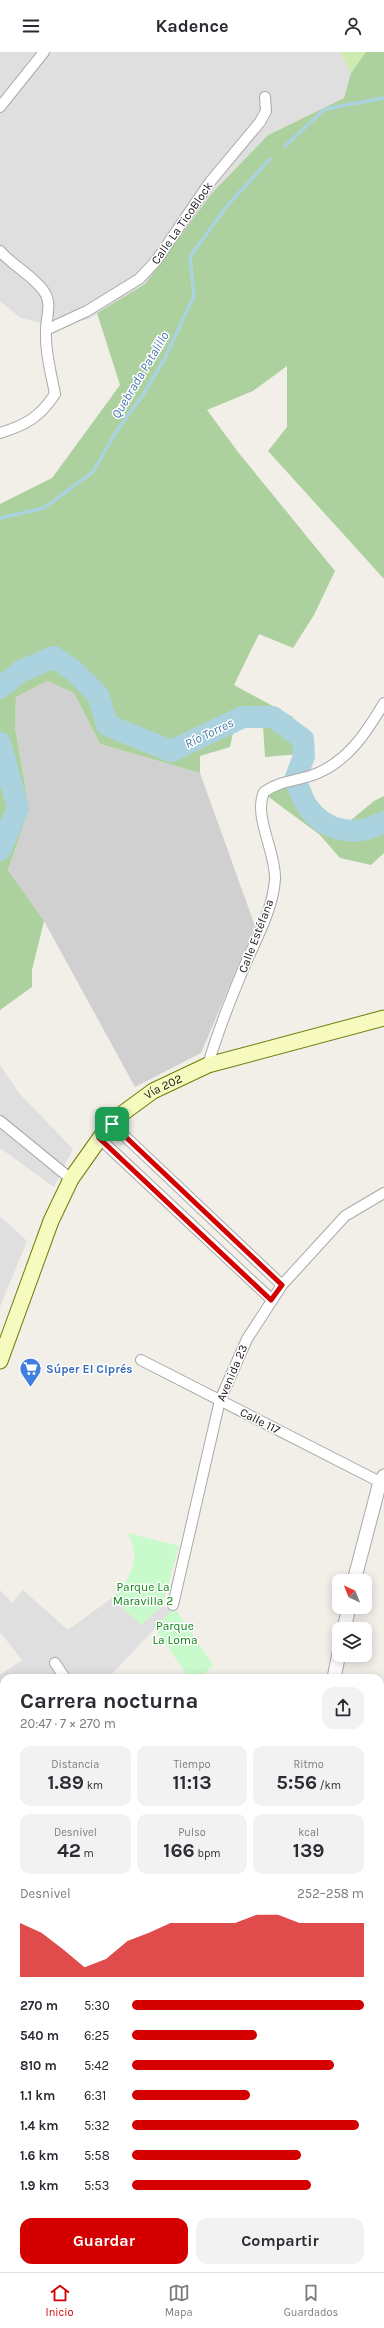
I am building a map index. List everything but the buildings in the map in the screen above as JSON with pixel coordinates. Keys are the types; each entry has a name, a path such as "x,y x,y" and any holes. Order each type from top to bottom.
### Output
{"main road":[{"name":"Vía 202","path":"0,1361 51,1221 71,1179 99,1138 112,1124 153,1091 208,1065 384,1018"}],"street":[{"path":"0,107 44,52"},
{"name":"Calle La TicoBlock","path":"46,330 113,296 139,279 156,261 210,182 260,122 266,111 265,97"},
{"path":"0,251 43,290 49,309 46,330 46,347 55,394 43,411 20,427 0,434"},
{"name":"Calle Estéfana","path":"208,1065 220,1023 270,908 275,878 260,807 264,792 276,785 318,773 339,761 354,749 384,703"},
{"path":"0,1121 71,1179"},
{"path":"112,1124 282,1285"},
{"path":"99,1138 271,1300"},
{"name":"Avenida 23","path":"173,1605 220,1400 247,1339 282,1285 345,1216 384,1193"},
{"name":"Calle 117","path":"141,1360 382,1479"},
{"path":"356,1574 382,1479"},
{"path":"335,1674 337,1662"},
{"path":"55,1663 60,1674"}],"shaded area":[{"path":"0,52 340,52 351,73 344,98 268,135 212,193 145,284 89,319 52,326 21,318 0,301"},
{"path":"47,681 74,693 100,744 200,773 255,926 201,1053 135,1087 44,921 8,870 29,809 15,727 16,697"},
{"path":"0,1065 19,1093 73,1149 54,1187 0,1148"},
{"path":"0,1216 27,1241 0,1307"},
{"path":"0,1590 12,1603 23,1590 68,1630 112,1598 141,1625 162,1606 172,1610 112,1674 1,1674 22,1660 0,1632"}],"green space":[{"path":"340,52 366,52 351,73"},
{"path":"366,52 384,52 384,579 268,451 287,427 287,366 253,391 207,410 238,452 335,571 314,615 293,648 259,634 234,685 293,717 300,754 265,757 263,726 234,728 230,747 200,756 200,773 100,744 74,693 47,681 16,697 15,727 29,809 8,870 44,921 32,970 32,987 0,1010 0,504 52,478 120,385 97,313 145,284 212,193 268,135 344,98 351,73"},
{"path":"285,782 339,830 374,801 384,796 384,853 371,865 340,858 320,835 266,795"},
{"name":"Parque La Maravilla 2","path":"128,1533 179,1546 162,1606 141,1625 112,1598 125,1584 133,1564 134,1551"},
{"name":"Parque La Loma","path":"172,1610 176,1610 213,1665 204,1674 186,1674 155,1628"}],"waterway":[{"name":"Quebrada Patalillo","path":"285,146 325,109 384,98"},
{"name":"Quebrada Patalillo","path":"0,518 44,508 93,472 116,432 143,395 165,358 194,296 190,257 226,207 270,159"},
{"name":"Río Torres","path":"0,688 21,671 54,657 74,671 98,695 107,725 171,751 243,717 273,717 303,739 304,756 295,780 305,803 315,815 323,822 342,830 363,830 384,822"},
{"name":"Río Torres","path":"0,743 18,808 0,850"}],"place":[{"name":"Súper El Ciprés","path":"31,1388"}],"route":[{"path":"112,1124 282,1285 271,1300 99,1138 112,1124"}]}
